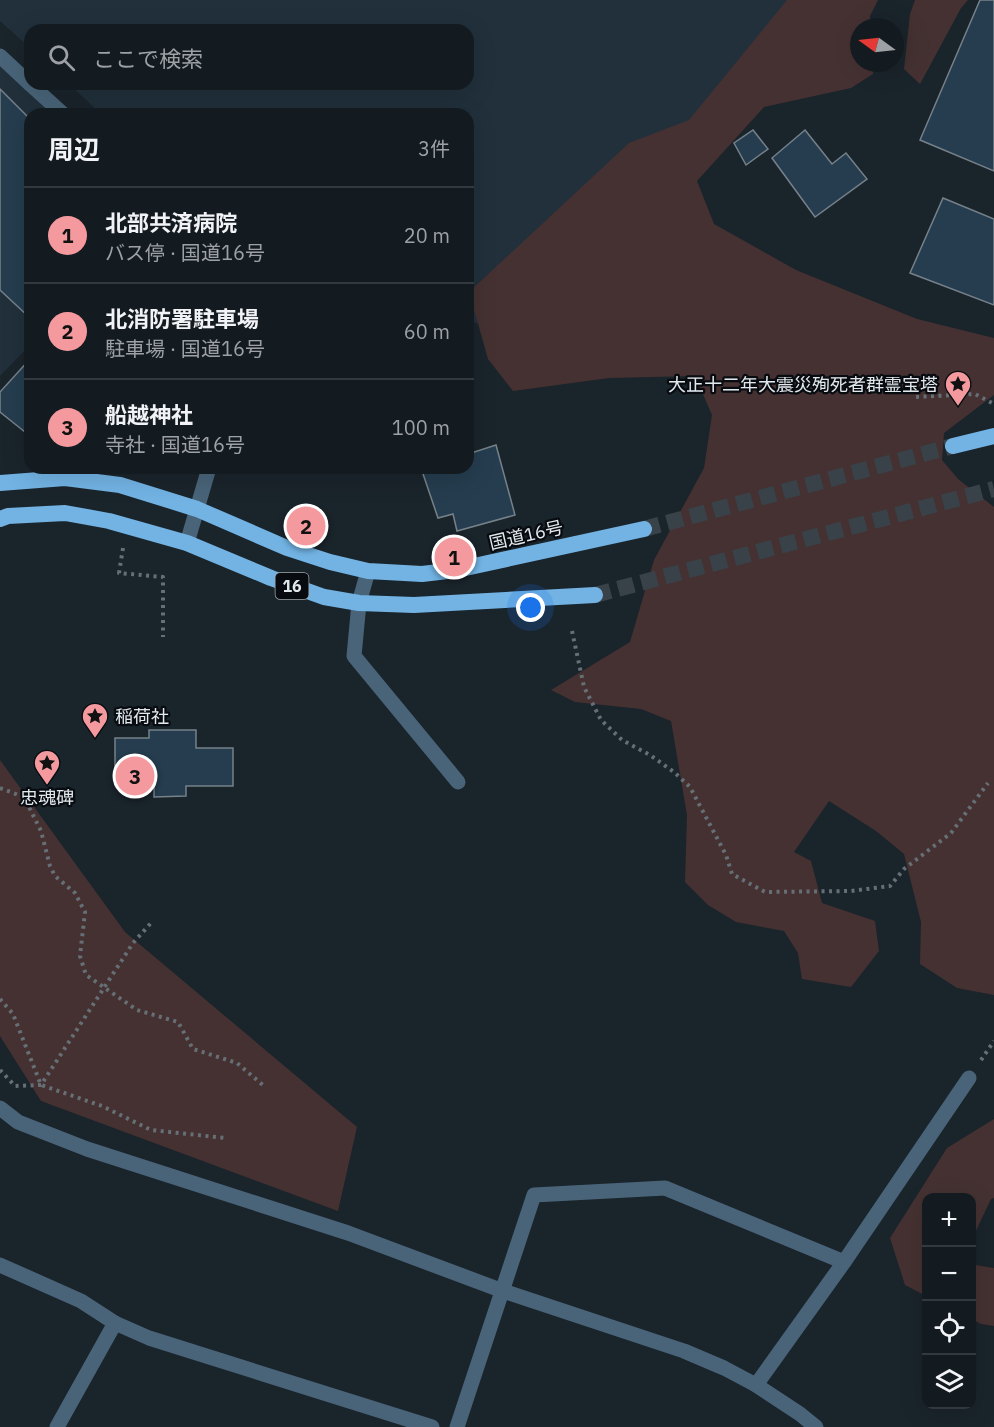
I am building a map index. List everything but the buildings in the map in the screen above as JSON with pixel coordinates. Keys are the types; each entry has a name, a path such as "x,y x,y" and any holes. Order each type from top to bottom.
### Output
{"highway":[{"path":"953,446 994,436"},
{"name":"国道16号","path":"0,483 65,478 120,485 197,508 287,548 368,571 422,574 456,570 644,529"},
{"name":"16","path":"0,519 8,516 65,513 109,520 187,543 313,593 359,603 414,605 595,595"}],"street":[{"path":"0,56 24,78"},
{"path":"37,90 56,108"},
{"path":"187,543 207,474"},
{"path":"368,571 359,603 354,656 458,782"},
{"path":"756,1385 844,1262 969,1078"},
{"path":"0,1108 18,1122 87,1149 348,1233 503,1291 684,1351 756,1385 816,1427"},
{"path":"457,1427 534,1195 665,1188 844,1262"},
{"path":"0,1265 81,1301 115,1323 149,1338 432,1427"},
{"path":"57,1427 115,1323"}],"path":[{"path":"916,397 975,394 994,404"},
{"path":"123,548 119,573 163,577 163,637"},
{"path":"572,631 584,687 600,720 622,740 650,755 674,772 690,788 726,855 732,874 765,892 850,891 890,886 904,869 951,833 988,783"},
{"path":"0,788 24,797 41,831 50,866 55,876 75,893 85,912 80,956 86,975 137,1010 178,1022 193,1049 237,1063 264,1086"},
{"path":"41,1085 133,943 151,923"},
{"path":"0,999 13,1014 41,1085"},
{"path":"0,1070 15,1086 41,1085 102,1106 151,1130 225,1138"}],"shaded area":[{"path":"0,0 814,0 479,323 474,323 474,108 95,108 75,90 474,90 474,24 24,24 24,43 0,21"},
{"path":"787,0 878,0 870,18 850,18 850,72 873,72 873,74 851,88 764,107 697,181 714,224 796,270 917,319 994,338 994,395 944,433 942,460 958,479 994,507 994,995 957,988 920,964 921,922 904,854 876,831 829,801 794,852 811,861 822,903 875,921 879,951 851,987 802,979 798,953 784,931 736,922 708,905 685,882 687,815 671,721 641,709 575,702 551,690 630,642 654,560 704,468 712,415 695,376 609,378 513,391 488,359 474,310 474,287 629,143 689,120"},
{"path":"915,0 968,0 961,8 920,84 904,69 910,14"},
{"path":"0,64 24,86 24,90 28,90 48,108 24,108 24,351 0,376"},
{"path":"0,760 125,932 357,1127 338,1211 41,1101 0,1036"},
{"path":"994,1119 994,1198 991,1199 976,1231 976,1193 922,1193 922,1294 905,1285 890,1238 947,1148"},
{"path":"976,1265 994,1268 994,1326 976,1321"}],"tunnel":[{"path":"644,529 953,446"},
{"path":"595,595 994,489"}],"place":[{"name":"大正十二年大震災殉死者群霊宝塔","path":"958,407"},
{"name":"北消防署駐車場","path":"306,526"},
{"name":"北部共済病院","path":"454,557"},
{"name":"稲荷社","path":"95,739"},
{"name":"船越神社","path":"135,776"},
{"name":"忠魂碑","path":"47,786"}]}
